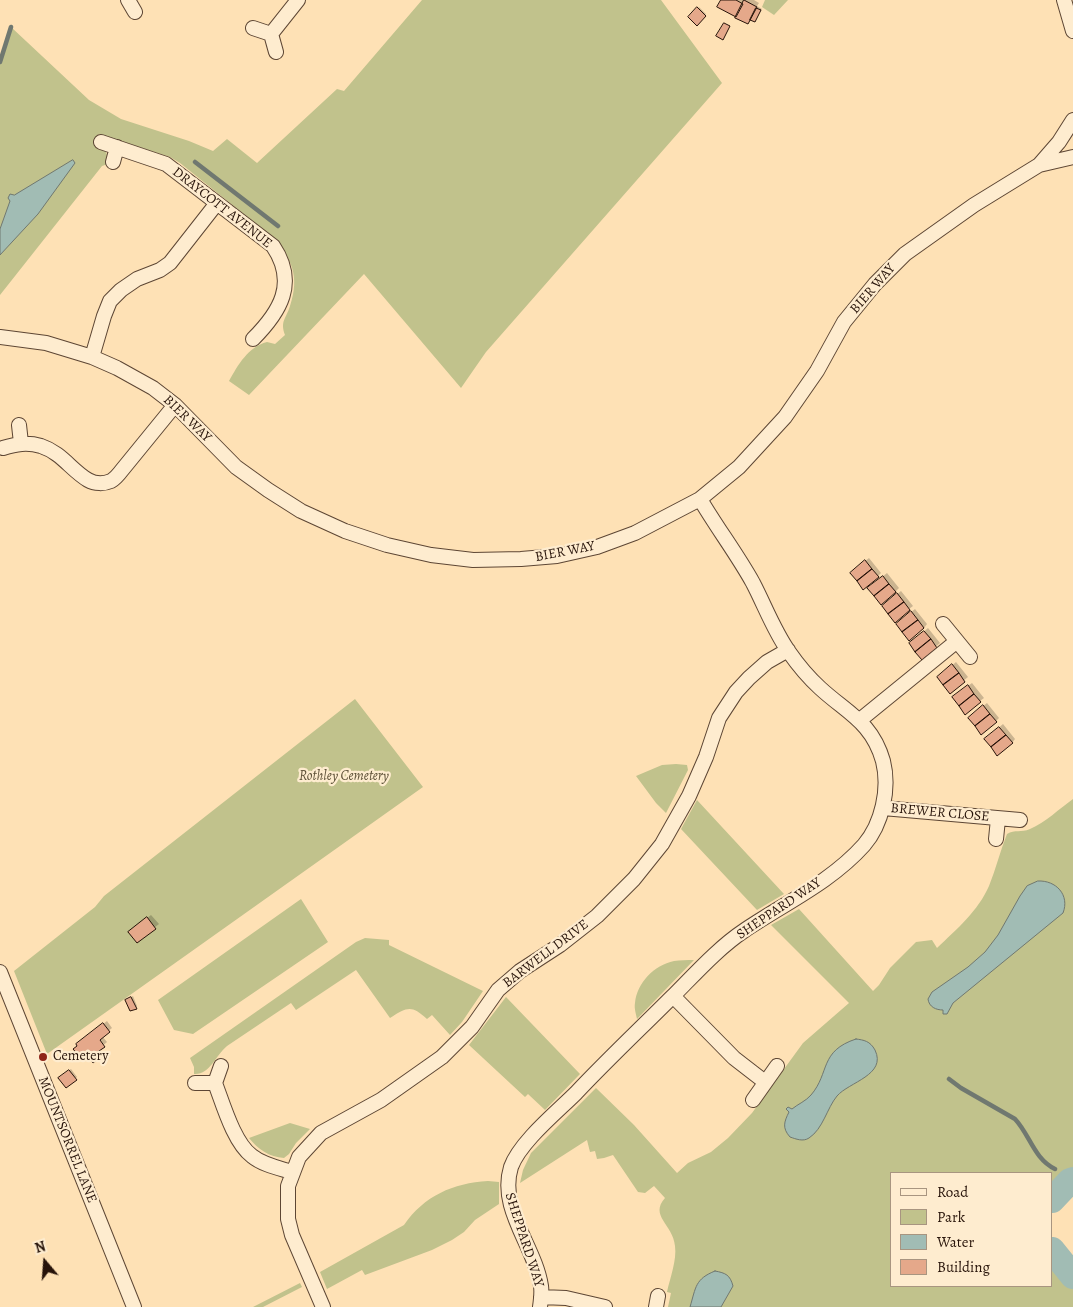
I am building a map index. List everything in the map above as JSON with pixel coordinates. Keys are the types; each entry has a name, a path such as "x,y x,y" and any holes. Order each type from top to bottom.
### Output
{"street":[{"path":"271,34 298,0"},
{"path":"1064,0 1073,31"},
{"path":"253,28 271,34"},
{"path":"271,34 276,52"},
{"name":"BIER WAY","path":"0,337 46,343 92,356 154,388 175,405 236,467 268,490 301,510 345,531 388,545 431,555 473,560 557,556 597,546 635,533 700,499 739,467 785,417 817,370 844,322 875,284 905,254 974,205 1039,165 1059,142 1073,120"},
{"name":"DRAYCOTT AVENUE","path":"102,142 166,164 265,239 278,254 285,277 281,303 269,331 253,339"},
{"path":"113,162 118,147"},
{"name":"BIER WAY","path":"1039,165 1073,157"},
{"path":"92,356 110,301 137,278 160,270 170,264 217,203"},
{"path":"3,448 21,443 42,446 54,452 89,480 105,483 113,480 122,470 175,405"},
{"path":"19,425 21,443"},
{"name":"SHEPPARD WAY","path":"540,1302 541,1288 538,1274 509,1200 507,1190 511,1167 526,1142 704,964 744,931 797,899 845,863 865,844 876,826 883,808 886,782 883,763 876,742 860,720 818,686 788,650 740,560 700,499"},
{"path":"943,624 970,657"},
{"path":"860,720 957,641"},
{"name":"BARWELL DRIVE","path":"323,1307 292,1235 288,1219 288,1186 299,1157 321,1133 381,1100 442,1057 472,1027 498,990 520,971 597,916 634,879 662,844 690,796 719,718 736,692 767,662 788,650"},
{"name":"BREWER CLOSE","path":"883,808 1020,820"},
{"name":"BREWER CLOSE","path":"996,838 998,818"},
{"name":"MOUNTSORREL LANE","path":"0,972 134,1307"},
{"path":"672,996 720,1045 765,1082"},
{"path":"222,1066 215,1083 243,1147 252,1156 263,1162 292,1172"},
{"path":"753,1100 777,1066"},
{"path":"195,1083 215,1083"},
{"path":"540,1302 566,1298 605,1307"}],"green space":[{"path":"422,0 661,0 722,83 486,352 461,388 364,274 249,395 229,381 249,352 260,344 267,342 275,344 285,335 283,323 290,306 294,286 294,276 289,260 271,236 180,163 170,157 99,134 96,144 106,152 108,164 102,166 0,295 0,62 11,27 89,100 121,119 189,141 213,151 227,139 257,163 337,89 344,91"},
{"path":"765,0 788,0 774,15 762,7"},
{"name":"Rothley Cemetery","path":"355,699 423,787 47,1054 14,971 95,907 104,896"},
{"path":"662,765 687,765 688,770 666,813 636,776"},
{"path":"1073,799 1073,1182 1053,1200 1053,1172 890,1172 890,1287 1053,1287 1053,1249 1073,1276 1073,1307 668,1307 671,1293 667,1292 674,1263 675,1246 661,1215 661,1204 665,1198 654,1186 645,1193 638,1192 613,1155 597,1159 595,1151 590,1152 587,1140 520,1183 523,1170 531,1153 596,1088 634,1125 677,1173 688,1163 711,1152 728,1138 752,1113 803,1043 849,1003 771,925 799,909 873,991 890,968 916,942 932,940 937,948 973,912 989,886 1007,834 1027,830 1047,819"},
{"path":"697,800 784,894 757,910 681,829"},
{"path":"301,899 328,942 193,1034 174,1030 158,1000"},
{"path":"365,938 389,940 389,945 483,991 462,1022 450,1035 432,1015 427,1019 417,1011 409,1009 390,1018 356,970 296,1010 291,1003 227,1046 204,1071 194,1074 194,1067 190,1058 356,942"},
{"path":"694,960 637,1019 636,996 648,976 667,963"},
{"path":"506,997 580,1074 545,1110 528,1094 525,1097 469,1045"},
{"path":"290,1123 310,1129 284,1158 264,1152 249,1138"},
{"path":"475,1182 499,1182 499,1204 475,1220 464,1232 432,1250 365,1275 362,1270 327,1289 320,1272 404,1225 421,1206 440,1193"},
{"path":"300,1283 302,1287 263,1307 253,1307"}],"water":[{"path":"73,160 75,163 38,214 0,255 0,229 10,201 8,198 10,194 14,195"},
{"path":"1038,881 1050,883 1060,890 1065,900 1063,913 953,1003 947,1014 943,1014 943,1010 935,1009 931,1006 928,999 932,992 968,967 985,952 998,935 1027,886"},
{"path":"856,1039 867,1042 873,1047 877,1059 876,1066 865,1077 837,1096 814,1134 804,1140 790,1137 785,1128 789,1112 786,1109 788,1107 792,1109 809,1097 817,1087 831,1056 844,1044"},
{"path":"715,1271 727,1275 733,1286 721,1307 690,1307 697,1284 708,1274"}],"building":[{"path":"721,0 736,0 743,4 736,17 717,7"},
{"path":"744,0 757,7 748,24 735,18"},
{"path":"697,7 706,16 697,26 688,17"},
{"path":"756,8 761,10 755,22 750,20"},
{"path":"724,23 730,26 723,40 716,36"},
{"path":"865,560 872,569 857,581 850,573"},
{"path":"872,569 879,577 863,590 857,581"},
{"path":"883,576 889,584 874,596 867,588"},
{"path":"889,584 896,592 881,605 874,596"},
{"path":"897,593 904,602 888,614 882,606"},
{"path":"904,602 910,610 895,623 888,614"},
{"path":"911,611 918,620 902,632 896,624"},
{"path":"918,620 924,628 909,641 902,632"},
{"path":"924,631 931,639 915,652 909,643"},
{"path":"931,639 937,648 922,660 915,652"},
{"path":"952,664 959,673 943,685 937,677"},
{"path":"959,673 965,682 950,694 943,685"},
{"path":"968,685 974,694 959,706 952,697"},
{"path":"974,694 981,702 965,715 959,706"},
{"path":"983,705 990,714 975,726 968,718"},
{"path":"990,714 997,722 981,735 975,726"},
{"path":"999,727 1006,735 991,747 984,739"},
{"path":"1006,735 1013,743 997,756 991,747"},
{"path":"147,917 156,929 137,943 128,932"},
{"path":"131,997 137,1009 130,1011 125,1000"},
{"path":"103,1023 110,1032 100,1040 105,1047 96,1053 99,1058 93,1063 90,1058 87,1060 82,1053 79,1056 73,1049 77,1046 76,1044"},
{"path":"69,1070 77,1080 66,1088 58,1078"}],"waterway":[{"path":"0,62 11,27"},
{"path":"195,162 278,226"},
{"path":"949,1079 1015,1119 1037,1153 1048,1165 1055,1169"},
{"path":"1066,1174 1073,1177"},
{"path":"1053,1199 1073,1180"},
{"path":"1053,1251 1073,1276"}],"place":[{"name":"Cemetery","path":"43,1057"}]}
